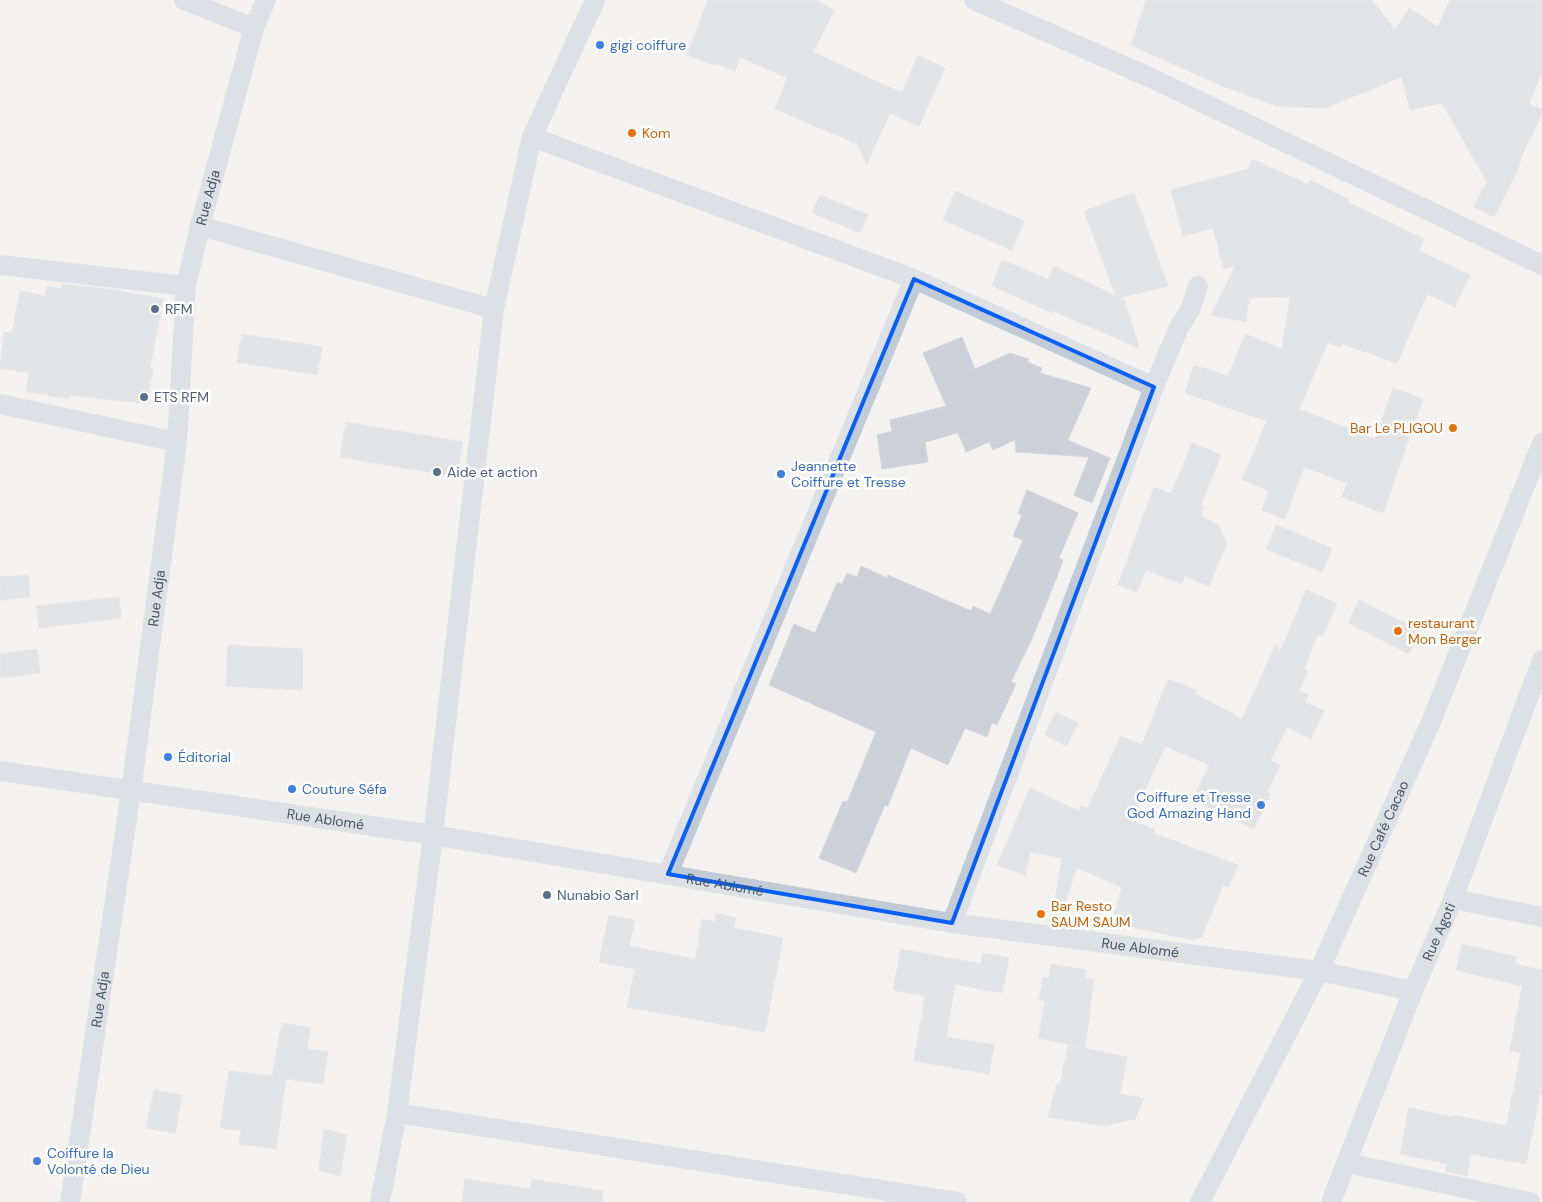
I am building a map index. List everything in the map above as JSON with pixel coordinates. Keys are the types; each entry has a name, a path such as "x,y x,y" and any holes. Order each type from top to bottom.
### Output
{"street":[{"path":"184,0 254,28"},
{"name":"Rue Adja","path":"70,1202 131,791 178,442 186,286 200,226 254,28 266,0"},
{"path":"380,1202 397,1114 433,835 494,309 532,137 595,0"},
{"path":"974,0 1149,77 1542,265"},
{"path":"532,137 914,279 1154,387"},
{"path":"200,226 494,309"},
{"path":"0,265 186,286"},
{"path":"668,874 914,279"},
{"path":"952,922 1154,387 1179,327 1190,310 1198,286"},
{"path":"0,404 178,442"},
{"name":"Rue Café Cacao","path":"1200,1202 1319,971 1431,722 1542,443"},
{"name":"Rue Agoti","path":"1331,1202 1413,991 1453,898 1542,660"},
{"name":"Rue Ablomé","path":"0,771 433,835 952,922 1319,971 1413,991"},
{"path":"1453,898 1542,917"},
{"path":"397,1114 957,1202"},
{"path":"1347,1163 1530,1202"}],"highlighted area":[{"path":"914,279 1154,387 952,923 668,874"}],"building":[{"path":"708,0 815,0 834,10 813,52 902,93 918,55 945,68 919,126 890,113 867,164 856,141 855,143 775,109 787,78 740,57 735,71 687,55"},
{"path":"1146,0 1372,0 1395,30 1409,8 1438,27 1450,0 1542,0 1542,72 1529,104 1542,110 1542,114 1494,217 1474,207 1487,182 1442,103 1410,110 1402,77 1325,108 1276,106 1215,83 1131,45"},
{"path":"1252,159 1308,184 1310,180 1349,200 1348,202 1424,239 1419,251 1470,275 1455,307 1427,294 1397,363 1342,344 1341,348 1328,342 1299,409 1375,439 1393,388 1423,399 1383,513 1342,497 1347,483 1304,467 1285,519 1262,510 1269,491 1242,479 1267,421 1185,393 1194,365 1228,376 1246,334 1282,349 1290,297 1249,298 1246,322 1211,315 1235,266 1224,269 1213,228 1183,236 1171,190 1248,169"},
{"path":"955,191 1024,221 1012,250 943,220"},
{"path":"1134,193 1168,286 1119,298 1125,301 1139,348 1053,311 1052,313 992,286 1002,260 1048,279 1054,266 1116,296 1084,211"},
{"path":"820,195 868,215 860,233 812,213"},
{"path":"62,284 114,290 163,299 150,368 153,368 148,399 140,403 70,395 69,399 26,391 29,373 0,368 4,332 12,333 20,291 45,296 47,286 61,289"},
{"path":"242,334 322,347 317,375 237,362"},
{"path":"962,337 975,369 1010,353 1029,359 1027,362 1042,368 1040,373 1091,388 1068,440 1110,458 1092,503 1074,495 1089,457 1016,452 1015,440 993,450 989,442 966,452 958,433 925,442 928,462 882,469 877,435 892,431 890,420 946,406 923,353"},
{"path":"346,422 463,442 456,477 340,457"},
{"path":"1192,443 1221,455 1201,505 1204,507 1201,516 1218,525 1227,543 1209,586 1185,576 1182,584 1146,570 1137,592 1118,585 1154,487 1171,494"},
{"path":"1027,490 1078,513 1059,558 1063,560 1057,577 1032,639 1011,682 1016,684 997,725 992,723 987,737 965,728 948,765 911,748 888,806 885,805 856,873 819,858 843,801 847,802 876,732 769,685 794,624 815,633 837,583 842,584 847,573 857,577 861,566 887,578 888,575 971,611 973,606 990,614 1023,540 1013,536 1022,515 1018,513"},
{"path":"1276,525 1332,548 1322,572 1266,549"},
{"path":"28,575 30,597 0,600 0,577"},
{"path":"1306,590 1337,603 1323,636 1318,634 1304,669 1308,671 1299,691 1308,695 1305,702 1324,711 1311,739 1287,727 1270,761 1280,765 1267,792 1270,794 1254,829 1193,800 1209,765 1165,746 1132,820 1155,830 1153,833 1238,865 1229,887 1223,885 1202,937 1193,940 1112,923 1122,887 1077,868 1065,903 1055,901 1062,858 1030,852 1025,875 997,865 1030,788 1079,811 1081,806 1087,809 1121,736 1142,745 1168,679 1196,690 1195,694 1242,719 1276,644 1280,652"},
{"path":"119,597 121,618 39,628 37,606"},
{"path":"1359,600 1420,631 1409,654 1348,623"},
{"path":"228,645 303,649 302,690 226,686"},
{"path":"37,649 40,673 0,678 0,654"},
{"path":"1056,712 1078,723 1067,746 1044,735"},
{"path":"716,913 736,918 734,928 783,938 765,1032 627,1007 635,969 599,962 609,915 635,920 629,946 695,959 702,919 715,922"},
{"path":"1462,944 1517,957 1515,964 1542,970 1542,1084 1526,1164 1471,1154 1467,1176 1446,1172 1447,1164 1400,1154 1409,1108 1506,1126 1521,1053 1510,1050 1522,986 1456,970"},
{"path":"901,949 981,964 983,953 1009,958 1002,993 955,984 946,1037 994,1045 989,1074 914,1061 925,996 893,990"},
{"path":"1051,964 1086,970 1085,978 1094,980 1085,1048 1038,1038 1045,1001 1039,1000 1043,977 1049,978"},
{"path":"282,1023 311,1028 307,1049 328,1052 323,1084 286,1079 276,1149 239,1144 241,1131 220,1128 229,1071 272,1076"},
{"path":"1068,1045 1127,1057 1120,1094 1144,1098 1135,1119 1103,1126 1048,1117 1057,1083 1060,1084"},
{"path":"154,1090 182,1095 175,1133 146,1128"},
{"path":"324,1129 347,1135 340,1176 319,1170"},
{"path":"465,1179 530,1189 532,1179 603,1191 602,1202 462,1202"}],"place":[{"name":"gigi coiffure","path":"600,45"},
{"name":"Kom","path":"632,133"},
{"name":"RFM","path":"155,309"},
{"name":"ETS RFM","path":"144,397"},
{"name":"Bar Le PLIGOU","path":"1453,428"},
{"name":"Aide et action","path":"437,472"},
{"name":"Jeannette Coiffure et Tresse","path":"781,474"},
{"name":"restaurant Mon Berger","path":"1398,631"},
{"name":"Éditorial","path":"168,757"},
{"name":"Couture Séfa","path":"292,789"},
{"name":"Coiffure et Tresse God Amazing Hand","path":"1261,805"},
{"name":"Nunabio Sarl","path":"547,895"},
{"name":"Bar Resto SAUM SAUM","path":"1041,914"},
{"name":"Coiffure la Volonté de Dieu","path":"37,1161"}]}
